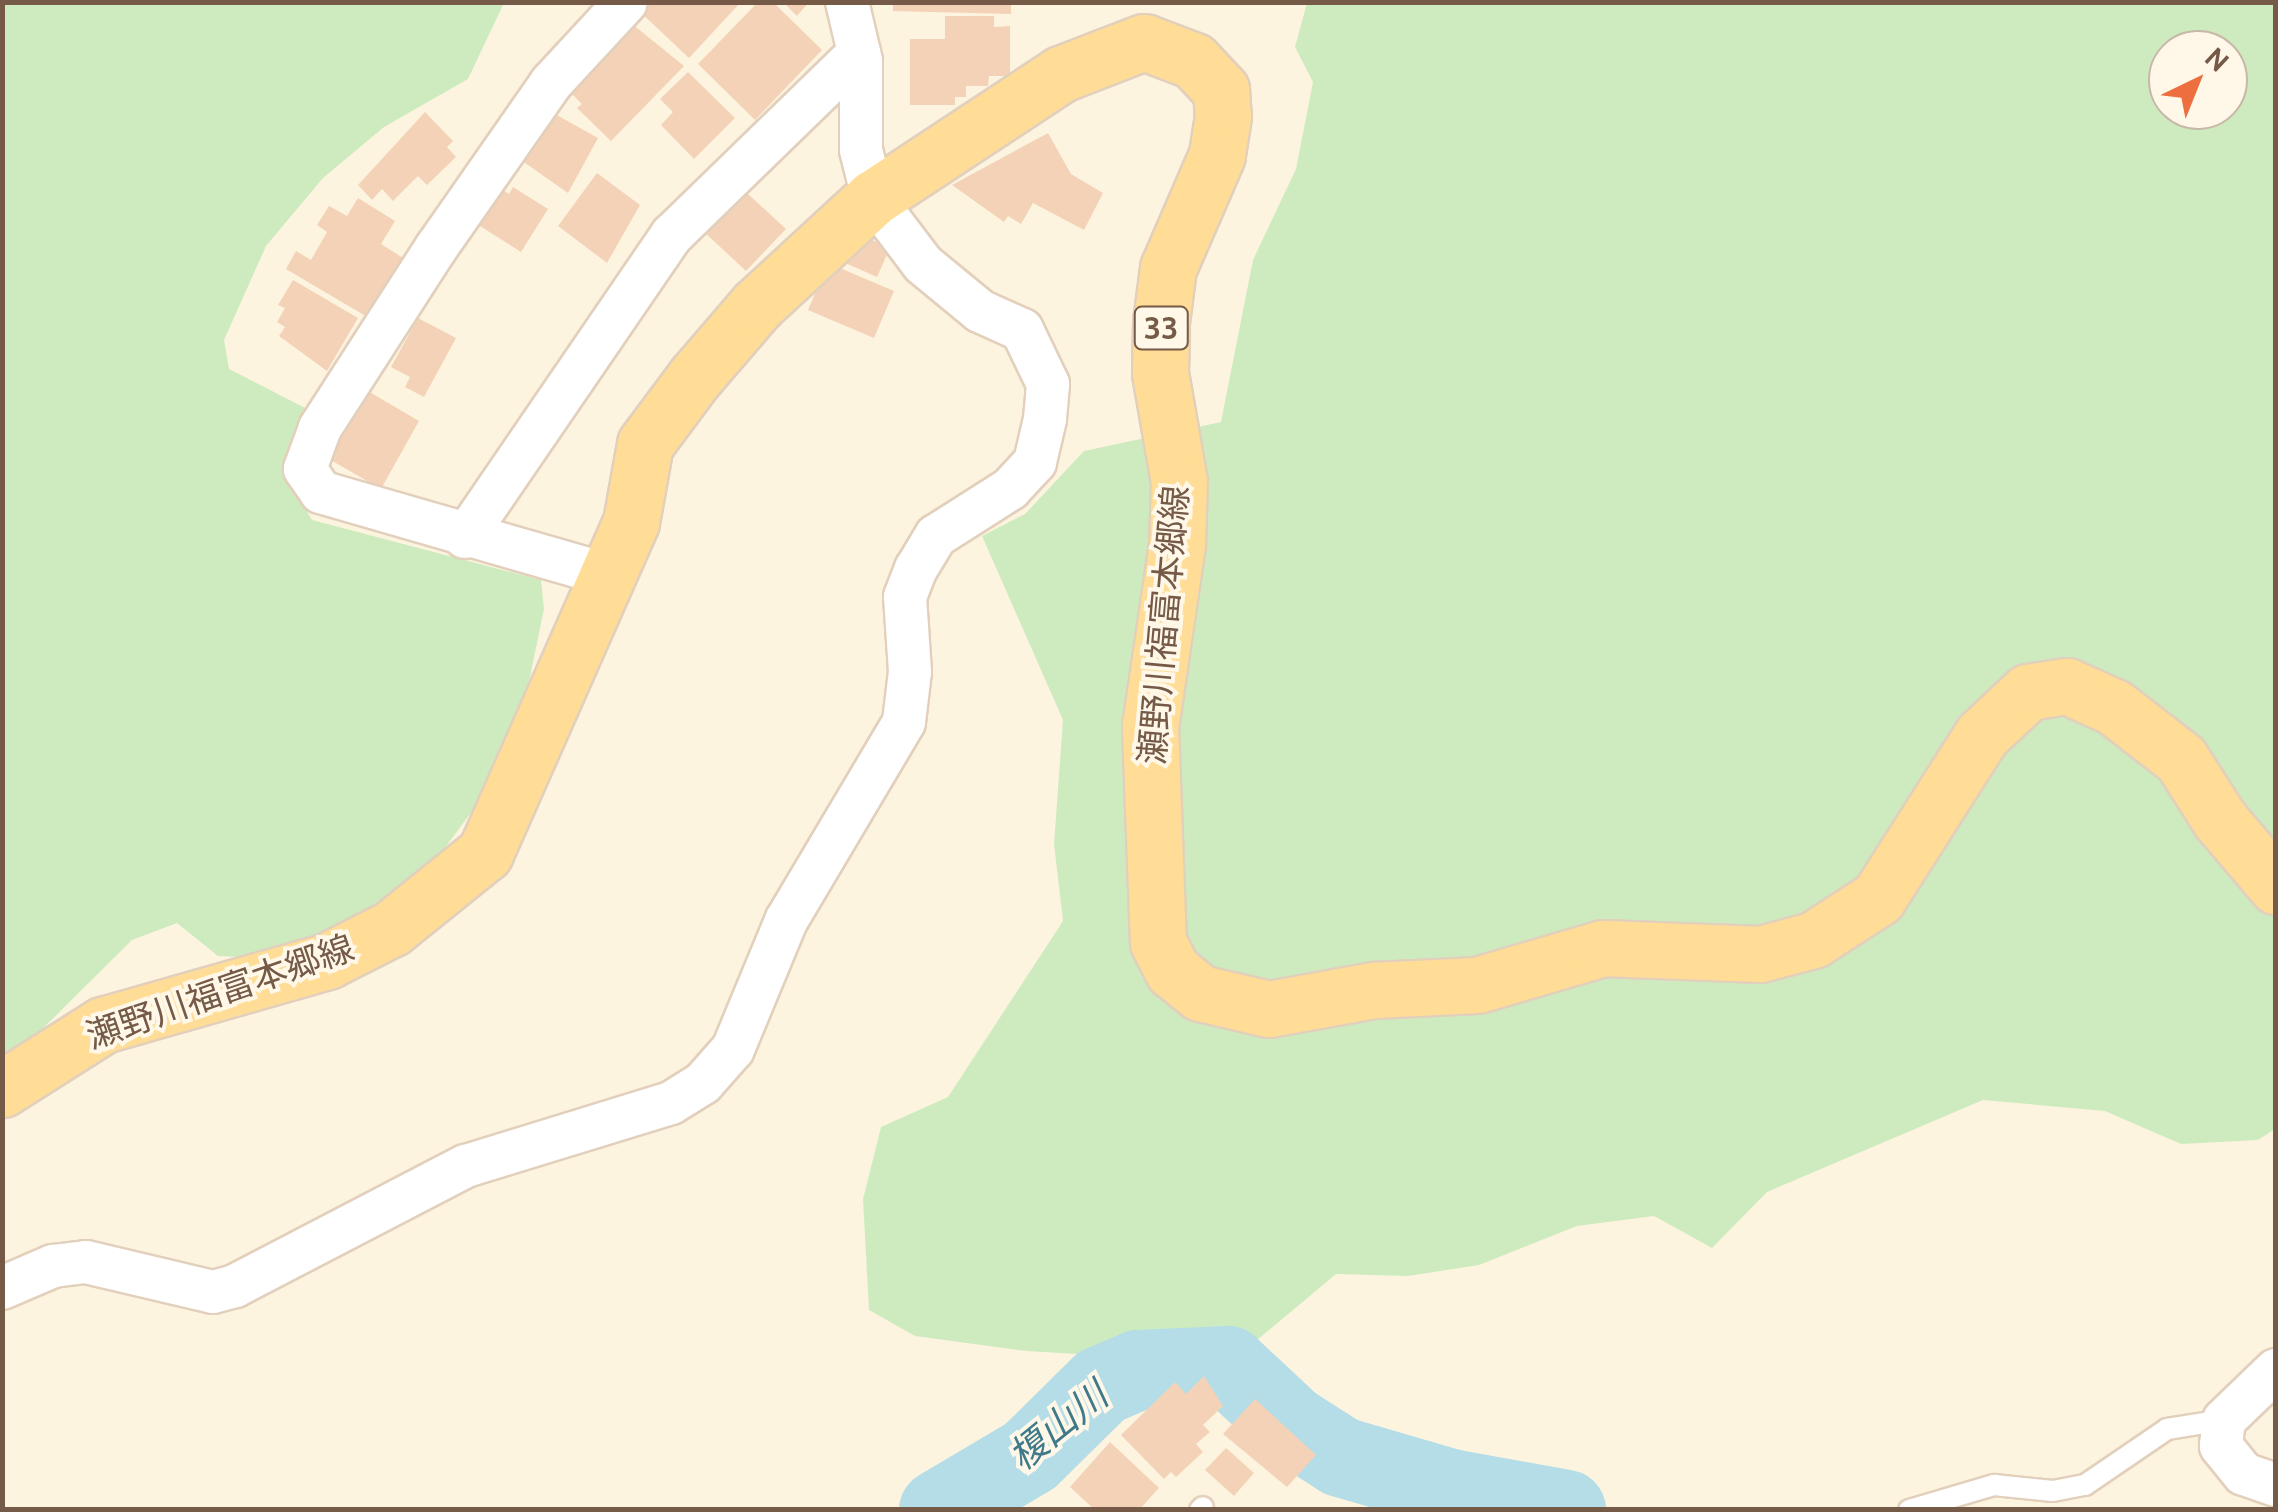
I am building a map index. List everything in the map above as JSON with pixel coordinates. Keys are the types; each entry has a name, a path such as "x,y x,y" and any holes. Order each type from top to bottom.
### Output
{"main road":[{"name":"瀬野川福富本郷線","path":"2,1089 104,1026 327,961 392,928 442,892 485,853 631,522 645,444 757,306 873,198 946,145 1104,53 1144,42 1167,47 1194,61 1221,90 1217,155 1168,268 1161,322 1160,373 1174,434 1178,513 1150,726 1158,942 1173,971 1200,994 1268,1009 1374,990 1476,985 1602,948 1760,954 1813,940 1878,898 1982,735 2028,692 2068,686 2114,707 2181,759 2220,820 2276,886"}],"street":[{"path":"608,575 321,492 306,469 320,428 436,248 552,83 626,2"},
{"path":"2,1288 54,1266 86,1262 213,1292 235,1286 466,1166 671,1104 702,1084 734,1050 786,921 904,722 910,672 905,597 916,569 936,536 1010,489 1035,462 1046,420 1048,384 1022,330 980,311 923,264 873,198 861,150 859,54 848,2"},
{"path":"465,536 672,236 859,54"},
{"path":"2276,1370 2224,1420 2221,1446 2244,1474 2276,1484"}],"lane":[{"path":"1908,1510 1994,1485 2053,1491 2085,1485 2167,1429 2224,1420"}],"green space":[{"path":"3,3 504,3 468,79 384,127 323,178 266,246 224,340 229,369 309,410 291,484 312,520 541,580 544,609 530,677 493,783 421,880 344,933 260,958 218,956 177,923 132,940 3,1068"},
{"path":"1307,3 2275,3 2275,1129 2258,1140 2181,1144 2105,1111 1983,1100 1767,1192 1712,1248 1654,1216 1577,1226 1479,1265 1408,1276 1336,1274 1244,1351 1179,1360 1026,1351 915,1336 869,1310 863,1199 881,1127 948,1097 1063,921 1054,844 1063,720 982,536 1025,514 1084,451 1221,422 1253,260 1296,169 1313,82 1295,47"}],"building":[{"path":"645,2 741,2 689,58 638,10"},
{"path":"758,2 773,2 822,50 755,120 698,64"},
{"path":"783,2 809,2 797,16"},
{"path":"893,2 1011,2 1011,14 893,11"},
{"path":"945,16 994,16 994,27 1010,26 1010,76 989,76 988,86 966,86 966,97 955,97 955,105 910,105 910,39 945,39"},
{"path":"626,19 684,66 611,141 577,108 582,104 571,93 617,45 609,37"},
{"path":"688,72 735,118 694,159 661,125 673,112 660,99"},
{"path":"546,109 598,138 568,193 518,158"},
{"path":"425,112 453,141 447,147 456,157 427,185 418,176 393,201 382,189 372,200 358,185"},
{"path":"1048,133 1071,174 1103,193 1084,230 1033,203 1021,224 1008,216 1004,222 952,185"},
{"path":"597,173 640,205 607,263 558,226"},
{"path":"494,184 509,194 513,187 548,209 521,252 472,221"},
{"path":"747,193 786,229 746,271 703,231"},
{"path":"358,198 395,221 381,244 403,258 374,321 286,269 296,251 311,260 327,232 317,225 329,206 347,216"},
{"path":"857,233 890,248 877,277 843,262"},
{"path":"828,263 894,291 874,338 808,310"},
{"path":"293,280 358,318 327,371 279,336 285,327 277,322 285,308 278,305"},
{"path":"418,318 456,338 424,397 405,387 410,377 391,367"},
{"path":"361,387 419,421 381,489 322,455"},
{"path":"1204,1376 1223,1406 1203,1425 1210,1432 1196,1444 1203,1452 1176,1477 1171,1472 1164,1479 1121,1435 1175,1382 1186,1394"},
{"path":"1255,1399 1316,1455 1287,1487 1223,1434"},
{"path":"1110,1442 1159,1488 1139,1510 1095,1510 1070,1487"},
{"path":"1226,1448 1254,1473 1234,1496 1205,1470"}],"waterway":[{"name":"榎山川","path":"939,1510 1030,1456 1101,1386 1138,1370 1228,1366 1291,1425 1341,1457 1451,1489 1566,1510"}]}
